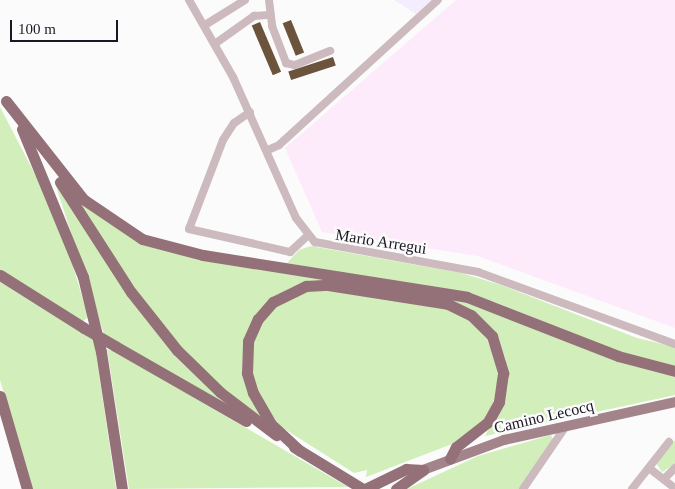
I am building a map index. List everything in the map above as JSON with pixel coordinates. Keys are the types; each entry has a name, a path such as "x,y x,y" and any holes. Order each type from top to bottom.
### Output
{"highway":[{"path":"3,97 83,199 142,239 203,255 462,296 618,356 675,371"},
{"path":"3,97 131,292 170,342 220,392 300,451"},
{"path":"3,97 61,215 83,277 102,352 122,489"},
{"path":"0,275 84,328 364,489 406,469 423,470"},
{"path":"300,451 271,424 253,393 246,368 248,341 258,319 273,302 306,286 328,285 448,304 471,315 492,336 503,373 499,402 488,422 456,447 450,459"},
{"path":"0,396 27,489"},
{"path":"396,489 423,470"}],"main road":[{"name":"Camino Lecocq","path":"423,470 450,459 566,426 675,402"}],"street":[{"path":"189,0 216,43 250,112 308,236 290,252 189,229 222,140 234,123 250,112"},
{"path":"205,25 245,0"},
{"path":"269,0 270,15 288,65 330,51"},
{"path":"268,150 279,145 438,0"},
{"path":"216,43 254,16 270,15"},
{"name":"Mario Arregui","path":"308,236 328,248 478,272 675,344"},
{"path":"523,489 566,426"},
{"path":"632,489 669,442"},
{"path":"649,468 675,488"},
{"path":"664,479 675,468"}],"shaded area":[{"path":"394,0 432,0 416,14"},
{"path":"456,0 675,0 675,328 478,256 322,232 285,148"}],"green space":[{"path":"0,107 39,182 73,266 88,317 81,323 0,271"},
{"path":"54,180 134,303 254,421 104,334"},
{"path":"75,198 138,240 460,300 634,366 675,376 675,395 485,436 505,398 506,360 497,337 457,302 292,287 273,297 244,343 242,370 262,414 258,417 215,382 155,318"},
{"path":"311,246 461,273 501,285 637,338 675,347 675,368 636,359 495,302 287,263 299,250"},
{"path":"0,282 94,340 116,489 33,489 0,380"},
{"path":"324,289 446,309 468,318 487,339 498,368 497,392 486,420 465,439 366,477 367,470 354,473 283,428 264,407 252,378 251,353 256,331 271,309 303,291"},
{"path":"107,349 117,353 348,487 129,489"},
{"path":"551,435 554,442 521,489 407,489 478,456"},
{"path":"675,440 675,464 662,472 656,463"}],"building":[{"path":"291,20 304,52 296,56 283,23"},
{"path":"260,22 281,72 273,75 252,26"},
{"path":"333,57 336,66 291,80 288,72"}]}
